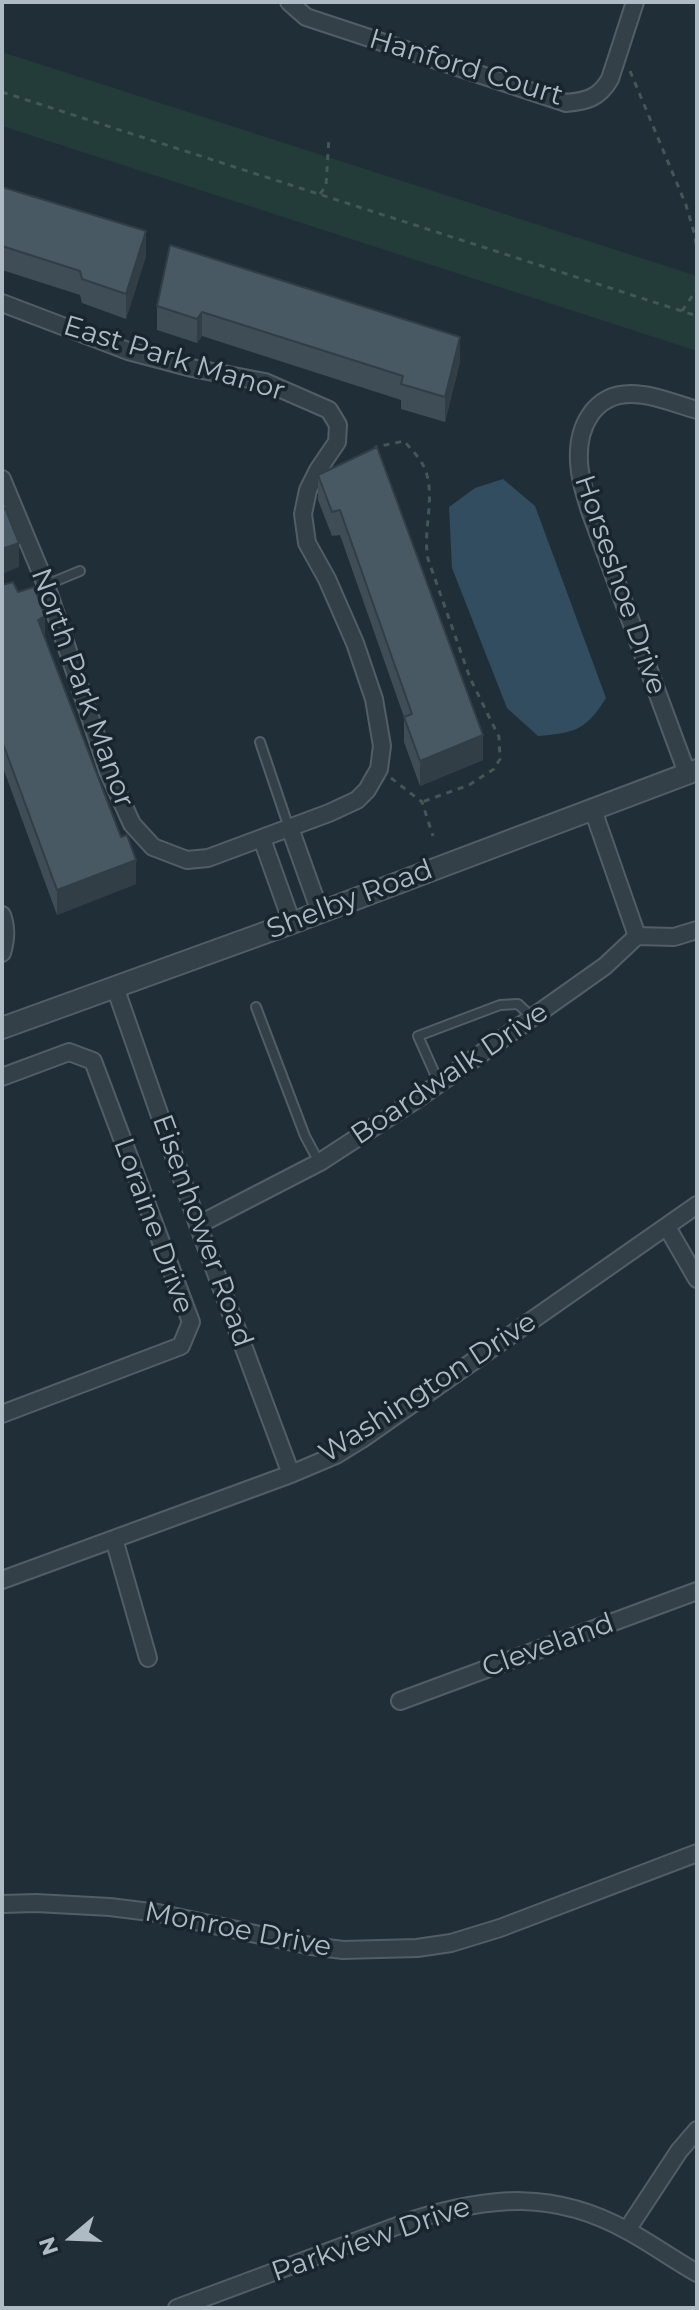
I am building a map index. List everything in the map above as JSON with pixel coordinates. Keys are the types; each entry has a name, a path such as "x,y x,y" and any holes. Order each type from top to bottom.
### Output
{"street":[{"name":"Hanford Court","path":"289,2 306,17 566,103 585,101 604,90 635,2"},
{"name":"East Park Manor","path":"2,303 128,351 192,368 265,382 329,410 338,425 337,442 308,490 303,514 307,543 327,579 355,643 374,699 382,746 379,769"},
{"name":"Horseshoe Drive","path":"692,771 590,511 578,461 586,419 605,399 634,394 697,410"},
{"name":"North Park Manor","path":"2,479 46,585 108,771 132,824 153,847 187,860 208,858 357,800 379,769"},
{"name":"Shelby Road","path":"2,1028 292,923 692,771"},
{"path":"593,810 637,936 674,937 697,930"},
{"path":"290,828 320,912"},
{"path":"262,839 292,923"},
{"path":"2,915 6,925 2,953"},
{"name":"Boardwalk Drive","path":"198,1225 320,1162 439,1084 605,966 637,936"},
{"name":"Eisenhower Road","path":"115,987 198,1225 291,1474"},
{"name":"Loraine Drive","path":"2,1077 69,1052 93,1061 191,1322 181,1346 2,1414"},
{"name":"Washington Drive","path":"2,1580 336,1455 697,1205"},
{"path":"667,1227 697,1279"},
{"path":"114,1539 148,1658"},
{"name":"Cleveland","path":"400,1701 697,1591"},
{"name":"Monroe Drive","path":"2,1904 110,1907 158,1913 343,1950 417,1948 451,1943 500,1928 697,1853"},
{"path":"627,2230 679,2151 697,2130"},
{"name":"Parkview Drive","path":"177,2308 413,2220 449,2209 506,2200 562,2205 589,2214 627,2230 697,2273"}],"lane":[{"path":"46,585 80,571"},
{"path":"260,742 290,828"},
{"path":"439,1084 418,1036 500,1005 518,1004 533,1018"},
{"path":"256,1007 305,1136 320,1162"}],"path":[{"path":"619,50 686,205 697,251"},
{"path":"2,92 697,316"},
{"path":"320,194 326,186 329,137"},
{"path":"682,311 697,289"},
{"path":"366,456 376,447 404,441 423,466 429,483 425,545 428,559 470,678 499,737 500,759 494,769 469,785 422,802"},
{"path":"379,769 422,802 433,836"}],"green space":[{"path":"2,52 697,276 697,351 2,126"}],"water":[{"path":"503,479 535,506 606,698 592,717 571,731 538,736 507,708 452,568 449,507 475,488"}],"building":[{"path":"2,187 146,231 126,294 82,279 80,271 2,246"},
{"path":"170,245 460,337 445,397 401,384 403,376 202,312 197,319 157,306"},
{"path":"377,447 483,735 420,761 404,717 412,714 340,510 332,512 318,475"},
{"path":"5,508 19,543 2,549 2,510"},
{"path":"13,582 18,592 34,587 45,616 38,620 121,837 127,835 136,860 57,890 2,741 2,585"}]}
